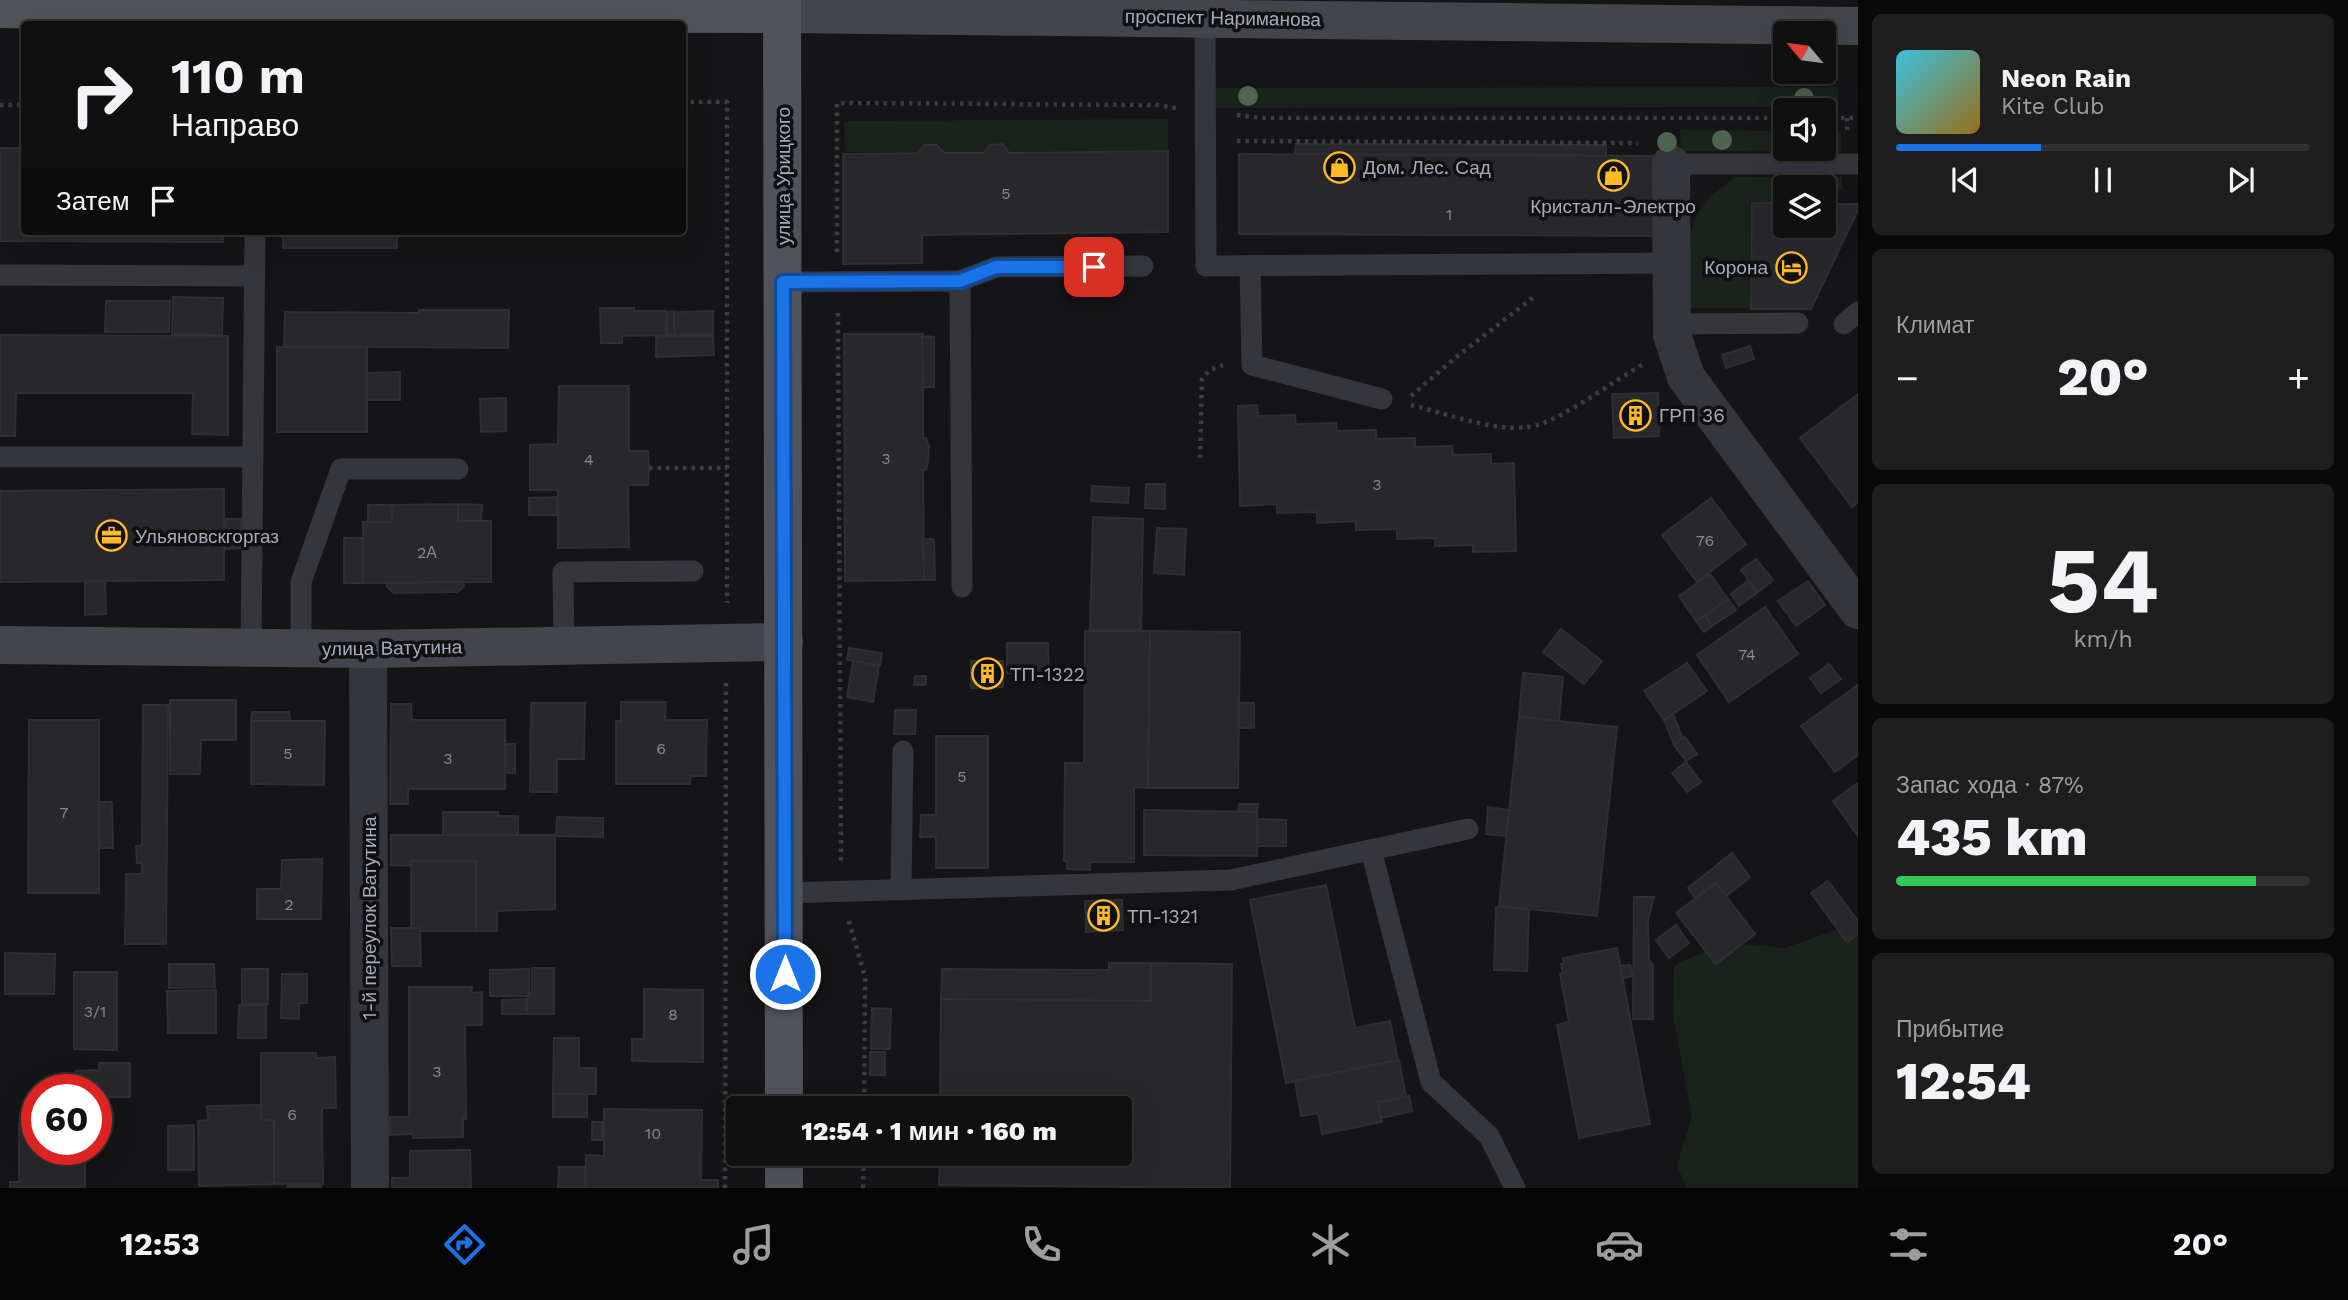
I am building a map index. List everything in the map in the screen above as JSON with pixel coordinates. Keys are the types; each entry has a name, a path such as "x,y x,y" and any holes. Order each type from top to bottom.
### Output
{"main road":[{"name":"проспект Нариманова","path":"0,9 257,19 782,7 1205,18 1858,26"},
{"name":"улица Урицкого","path":"782,7 785,1096"},
{"name":"улица Ватутина","path":"0,645 368,649 784,642"},
{"path":"784,1166 784,1188"}],"street":[{"path":"1671,164 1670,263 1674,336 1686,377 1858,610"},
{"name":"1-й переулок Ватутина","path":"368,649 370,1188"}],"lane":[{"path":"1205,18 1206,266 1670,263"},
{"path":"1671,164 1858,164"},
{"path":"251,648 255,235"},
{"path":"783,282 960,281 996,267 1143,266"},
{"path":"1250,266 1252,365 1382,398"},
{"path":"0,275 254,276"},
{"path":"960,281 962,587"},
{"path":"1674,336 1798,323"},
{"path":"0,457 252,457"},
{"path":"301,648 301,582 341,469 458,469"},
{"path":"564,645 563,572 694,571"},
{"path":"901,890 903,751"},
{"path":"785,894 1231,880 1468,829"},
{"path":"1371,850 1431,1082 1489,1136 1515,1188"}],"path":[{"path":"686,102 727,102"},
{"path":"864,1096 865,977 841,891 836,103 1157,105 1261,118 1773,118"},
{"path":"0,105 21,105"},
{"path":"1836,118 1858,118"},
{"path":"1205,140 1653,144 1671,164"},
{"path":"1577,264 1455,358 1404,403 1505,428 1531,427 1556,417 1620,377 1674,336"},
{"path":"1200,458 1202,379 1210,370 1221,365 1252,365"},
{"path":"649,468 727,468"},
{"path":"863,1166 863,1188"}],"shaded area":[{"path":"1839,87 1838,107 1836,98 1773,98 1773,107 1214,108 1214,88"},
{"path":"1168,119 1168,151 945,152 938,144 924,144 917,152 845,152 844,121"},
{"path":"1680,130 1773,131 1773,152 1681,151"},
{"path":"1836,132 1841,132 1841,152 1836,152"},
{"path":"1734,177 1773,177 1773,202 1751,202 1750,308 1689,308 1688,258 1691,232 1699,211"},
{"path":"1836,177 1842,177 1842,190 1836,190"},
{"path":"1858,922 1858,1188 1687,1188 1677,1166 1692,1116 1673,1016 1674,966 1723,942 1785,948"}],"building":[{"path":"1003,144 1009,153 1168,151 1168,232 922,235 922,263 843,264 843,154 918,153 924,145 937,145 944,153 983,153 990,145"},
{"path":"1296,144 1606,145 1606,156 1295,154"},
{"path":"0,148 21,148 21,235 223,235 223,242 0,241"},
{"path":"1239,154 1660,156 1659,236 1239,234"},
{"name":"Корона","path":"1752,203 1773,203 1773,238 1836,238 1836,204 1858,204 1858,210 1811,309 1751,309"},
{"path":"283,235 397,235 397,248 283,248"},
{"path":"173,297 223,298 222,335 172,334"},
{"path":"106,301 170,301 169,332 105,332"},
{"path":"600,308 666,311 666,335 622,336 622,343 601,343"},
{"path":"419,310 509,310 508,348 284,346 285,312 419,313"},
{"path":"674,311 674,335 667,335 667,312"},
{"path":"713,311 713,335 675,335 674,312"},
{"path":"844,334 923,334 923,438 926,438 929,446 926,470 923,470 924,580 845,581"},
{"path":"0,335 228,336 228,435 192,434 193,393 16,393 15,436 0,436"},
{"path":"713,336 714,355 656,357 656,337"},
{"path":"922,336 934,337 934,387 923,387"},
{"path":"1750,346 1754,359 1726,368 1722,355"},
{"path":"277,347 367,347 367,432 277,432"},
{"path":"400,372 400,400 367,400 367,373"},
{"path":"559,386 629,386 629,451 648,451 649,468 648,485 628,485 629,547 558,548 558,490 530,490 530,445 558,444"},
{"name":"ГРП 36","path":"1658,393 1659,436 1614,438 1612,394"},
{"path":"1858,394 1858,502 1852,507 1800,438"},
{"path":"506,398 506,431 481,432 480,399"},
{"path":"1257,405 1258,416 1295,415 1296,424 1336,423 1337,431 1376,430 1376,439 1415,438 1415,447 1452,446 1453,455 1491,454 1491,464 1514,463 1516,551 1473,552 1473,545 1435,546 1435,538 1397,539 1397,529 1356,530 1356,521 1317,523 1317,512 1277,513 1277,504 1240,506 1238,406"},
{"path":"1146,484 1165,484 1165,509 1145,508"},
{"path":"1092,486 1129,488 1128,503 1091,501"},
{"name":"Ульяновскгоргаз","path":"224,489 224,580 0,582 0,491"},
{"path":"557,497 557,515 529,515 529,498"},
{"path":"1711,498 1746,544 1697,582 1662,535"},
{"path":"458,504 458,521 491,521 491,582 363,583 363,522 392,522 392,505"},
{"path":"458,504 482,505 481,521 458,521"},
{"path":"368,505 392,505 392,522 368,522"},
{"path":"1093,517 1143,519 1141,630 1090,630"},
{"path":"225,519 241,519 241,548 225,549"},
{"path":"1157,528 1186,529 1184,575 1154,573"},
{"path":"344,538 363,538 363,583 344,583"},
{"path":"923,539 934,539 935,580 924,580"},
{"path":"1756,559 1773,580 1758,592 1741,570"},
{"path":"1710,574 1728,599 1696,621 1679,596"},
{"path":"105,581 106,614 85,615 85,582"},
{"path":"1748,581 1757,593 1739,606 1731,594"},
{"path":"1808,581 1825,605 1796,626 1778,601"},
{"path":"463,582 464,587 457,592 394,593 387,587 387,583"},
{"path":"1728,599 1736,610 1712,626 1705,615"},
{"path":"1765,607 1798,654 1729,702 1697,655"},
{"path":"1705,615 1712,626 1704,632 1696,621"},
{"path":"1561,629 1602,661 1584,684 1543,652"},
{"path":"1085,631 1150,631 1148,788 1134,787 1134,862 1090,862 1090,870 1067,869 1067,861 1064,861 1065,763 1084,763"},
{"path":"1150,631 1240,632 1238,788 1148,788"},
{"path":"1007,643 1048,643 1049,673 1007,673"},
{"path":"849,648 882,653 880,665 847,660"},
{"path":"853,661 879,666 873,702 847,697"},
{"name":"ТП-1322","path":"971,661 1003,661 1003,687 971,688"},
{"path":"1687,663 1707,691 1664,720 1644,691"},
{"path":"1829,664 1841,679 1821,693 1810,678"},
{"path":"1523,673 1563,677 1559,721 1519,717"},
{"path":"915,676 926,676 926,685 914,685"},
{"path":"1858,685 1858,755 1835,772 1801,726"},
{"path":"170,700 236,700 236,740 201,740 200,774 170,774"},
{"path":"621,702 666,702 665,720 707,720 706,776 691,776 690,784 616,784 616,721 621,721"},
{"path":"531,703 585,703 584,759 557,759 557,792 530,792"},
{"path":"1239,703 1254,703 1254,728 1239,728"},
{"path":"391,704 411,704 412,720 505,720 505,789 408,789 408,804 390,804"},
{"path":"143,705 168,705 166,944 125,944 126,874 142,874 142,863 137,863 136,846 142,845"},
{"path":"895,710 916,710 915,734 894,734"},
{"path":"252,712 289,712 290,721 251,721"},
{"path":"1673,714 1683,739 1674,745 1664,720"},
{"path":"1519,717 1617,727 1597,916 1499,906"},
{"path":"29,720 99,720 99,893 28,893"},
{"path":"251,721 325,721 324,785 251,784"},
{"path":"936,736 988,736 988,868 936,868 936,837 920,837 921,815 936,815"},
{"path":"1685,737 1697,754 1686,761 1674,745"},
{"path":"505,744 515,744 515,773 505,773"},
{"path":"1686,762 1701,782 1687,792 1672,773"},
{"path":"1858,783 1858,836 1833,801"},
{"path":"100,802 112,802 113,848 100,848"},
{"path":"1239,804 1258,804 1257,812 1238,811"},
{"path":"1488,807 1509,810 1506,836 1486,834"},
{"path":"1144,810 1257,812 1257,856 1144,855"},
{"path":"443,812 498,812 498,816 518,816 518,835 443,835"},
{"path":"557,817 603,818 603,837 556,836"},
{"path":"1258,819 1286,820 1286,846 1257,846"},
{"path":"391,835 555,835 555,909 497,911 497,931 476,931 476,861 411,861 411,866 391,865"},
{"path":"1732,853 1750,877 1726,896 1716,883 1695,898 1688,888"},
{"path":"322,859 321,919 257,919 257,889 281,889 282,860"},
{"path":"411,861 476,861 476,931 420,931 420,928 411,928"},
{"path":"1828,881 1858,921 1858,934 1847,942 1811,893"},
{"path":"1716,883 1755,934 1716,964 1676,913"},
{"path":"1326,885 1355,1028 1390,1021 1398,1060 1286,1083 1250,900"},
{"path":"1634,897 1654,897 1648,920 1649,959 1653,965 1653,1019 1633,1019"},
{"name":"ТП-1321","path":"1122,900 1123,930 1086,932 1085,901"},
{"path":"1496,907 1529,909 1527,971 1494,970"},
{"path":"1676,925 1689,943 1669,958 1656,940"},
{"path":"391,928 420,928 421,966 392,966"},
{"path":"1617,948 1650,1124 1579,1138 1557,1025 1569,1022 1560,974 1563,973 1561,964 1564,963 1563,958"},
{"path":"5,953 55,954 54,994 5,994"},
{"path":"1109,963 1151,963 1151,1001 941,999 942,969 1109,970"},
{"path":"1151,963 1232,964 1230,1188 939,1185 940,1166 1132,1166 1132,1096 940,1096 941,999 1151,1001"},
{"path":"169,964 214,964 215,987 169,988"},
{"path":"1630,965 1633,976 1622,978 1620,966"},
{"path":"532,968 554,968 554,1014 527,1014 527,999 532,992"},
{"path":"242,969 268,969 268,1004 242,1004"},
{"path":"529,969 529,996 490,996 490,970"},
{"path":"74,972 117,972 117,1050 74,1049"},
{"path":"282,974 307,974 307,1003 299,1003 299,1019 281,1018"},
{"path":"409,987 472,987 471,993 482,992 482,1025 465,1025 466,1119 463,1118 463,1137 413,1138 413,1134 390,1135 390,1117 409,1117"},
{"path":"644,989 703,990 703,1062 632,1061 632,1039 644,1039"},
{"path":"216,990 216,1033 168,1033 167,991"},
{"path":"527,999 527,1014 502,1014 502,1000"},
{"path":"239,1005 266,1005 266,1038 238,1038"},
{"path":"872,1008 891,1009 890,1049 871,1049"},
{"path":"554,1038 579,1038 579,1068 596,1068 596,1094 553,1094"},
{"path":"870,1052 885,1052 885,1075 870,1075"},
{"path":"261,1053 316,1053 317,1058 335,1057 336,1108 322,1108 323,1184 274,1184 274,1120 261,1120"},
{"path":"1399,1060 1406,1097 1378,1102 1382,1122 1322,1134 1318,1113 1301,1116 1295,1081"},
{"path":"99,1063 130,1063 130,1097 112,1097 112,1074 76,1074 76,1071 99,1070"},
{"path":"553,1094 587,1094 587,1117 553,1117"},
{"path":"1409,1096 1412,1111 1381,1118 1378,1103"},
{"path":"261,1105 261,1120 274,1120 274,1184 199,1186 198,1121 208,1120 207,1106"},
{"path":"604,1109 702,1110 701,1180 718,1180 718,1188 586,1188 586,1155 604,1156"},
{"path":"592,1122 602,1122 602,1140 592,1140"},
{"path":"19,1123 21,1165 85,1165 85,1188 10,1188 10,1182 19,1182"},
{"path":"194,1125 194,1170 168,1170 168,1126"},
{"path":"470,1150 471,1188 392,1188 392,1178 410,1178 410,1151"},
{"path":"559,1167 585,1167 585,1188 558,1188"},
{"path":"321,1186 321,1188 288,1188"}],"place":[{"name":"Дом. Лес. Сад","path":"1340,167"},
{"name":"Кристалл-Электро","path":"1613,175"},
{"name":"Корона","path":"1791,267"},
{"name":"ГРП 36","path":"1636,415"},
{"name":"Ульяновскгоргаз","path":"112,536"},
{"name":"ТП-1322","path":"987,674"},
{"name":"ТП-1321","path":"1104,916"}],"route":[{"path":"785,974 783,282 960,281 996,267 1094,267"}]}
